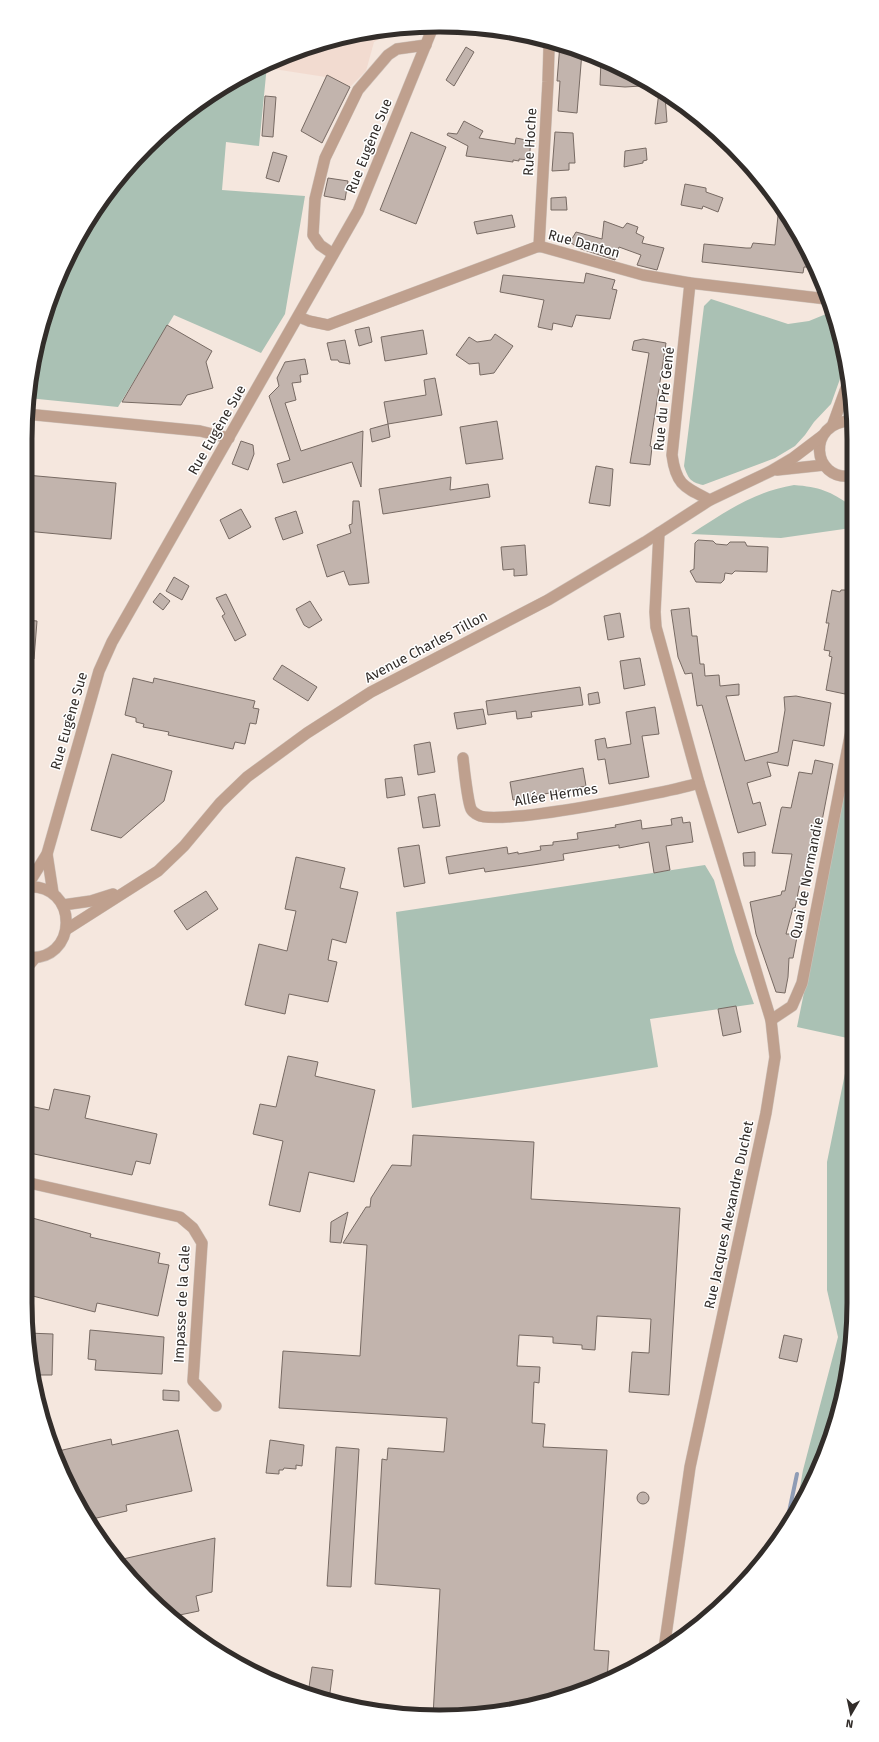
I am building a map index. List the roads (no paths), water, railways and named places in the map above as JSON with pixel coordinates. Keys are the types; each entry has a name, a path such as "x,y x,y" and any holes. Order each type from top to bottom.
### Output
{"street":[{"name":"Rue Eugène Sue","path":"32,877 47,854 99,671 112,642 299,317 358,211 431,32"},
{"path":"333,254 320,245 313,235 315,199 325,158 358,90 388,55 397,49 426,45"},
{"name":"Rue Hoche","path":"539,246 548,82 548,47"},
{"name":"Rue Danton","path":"299,317 328,325 539,246 643,275 690,283 821,298"},
{"name":"Rue du Pré Gené","path":"690,283 672,455 674,468 680,483 691,491 710,500"},
{"path":"833,424 844,392"},
{"path":"33,415 200,431 229,438"},
{"path":"833,424 846,421"},
{"name":"Avenue Charles Tillon","path":"66,929 125,890 158,871 184,846 220,804 247,777 343,709 371,692 548,600 659,533 710,500 771,471 793,458 822,436 833,424"},
{"path":"822,436 819,451 824,465 834,474 847,477"},
{"name":"Avenue Charles Tillon","path":"771,471 824,465"},
{"name":"Rue Jacques Alexandre Duchet","path":"659,533 655,612 656,627 699,783 772,1020 775,1057 772,1081 690,1467 665,1642"},
{"name":"Quai de Normandie","path":"772,1020 792,1006 802,983 847,752"},
{"name":"Allée Hermes","path":"463,758 471,809 478,816 497,819 552,812 670,791 699,783"},
{"name":"Rue Eugène Sue","path":"47,854 53,893"},
{"path":"32,886 37,886 53,893 63,905 66,913 66,929 58,946 50,953 32,957"},
{"name":"Avenue Charles Tillon","path":"63,905 91,901 125,890"},
{"name":"Impasse de la Cale","path":"32,1184 180,1217 194,1228 202,1243 193,1381 216,1406"}],"waterway":[{"path":"789,1510 797,1474"}]}
